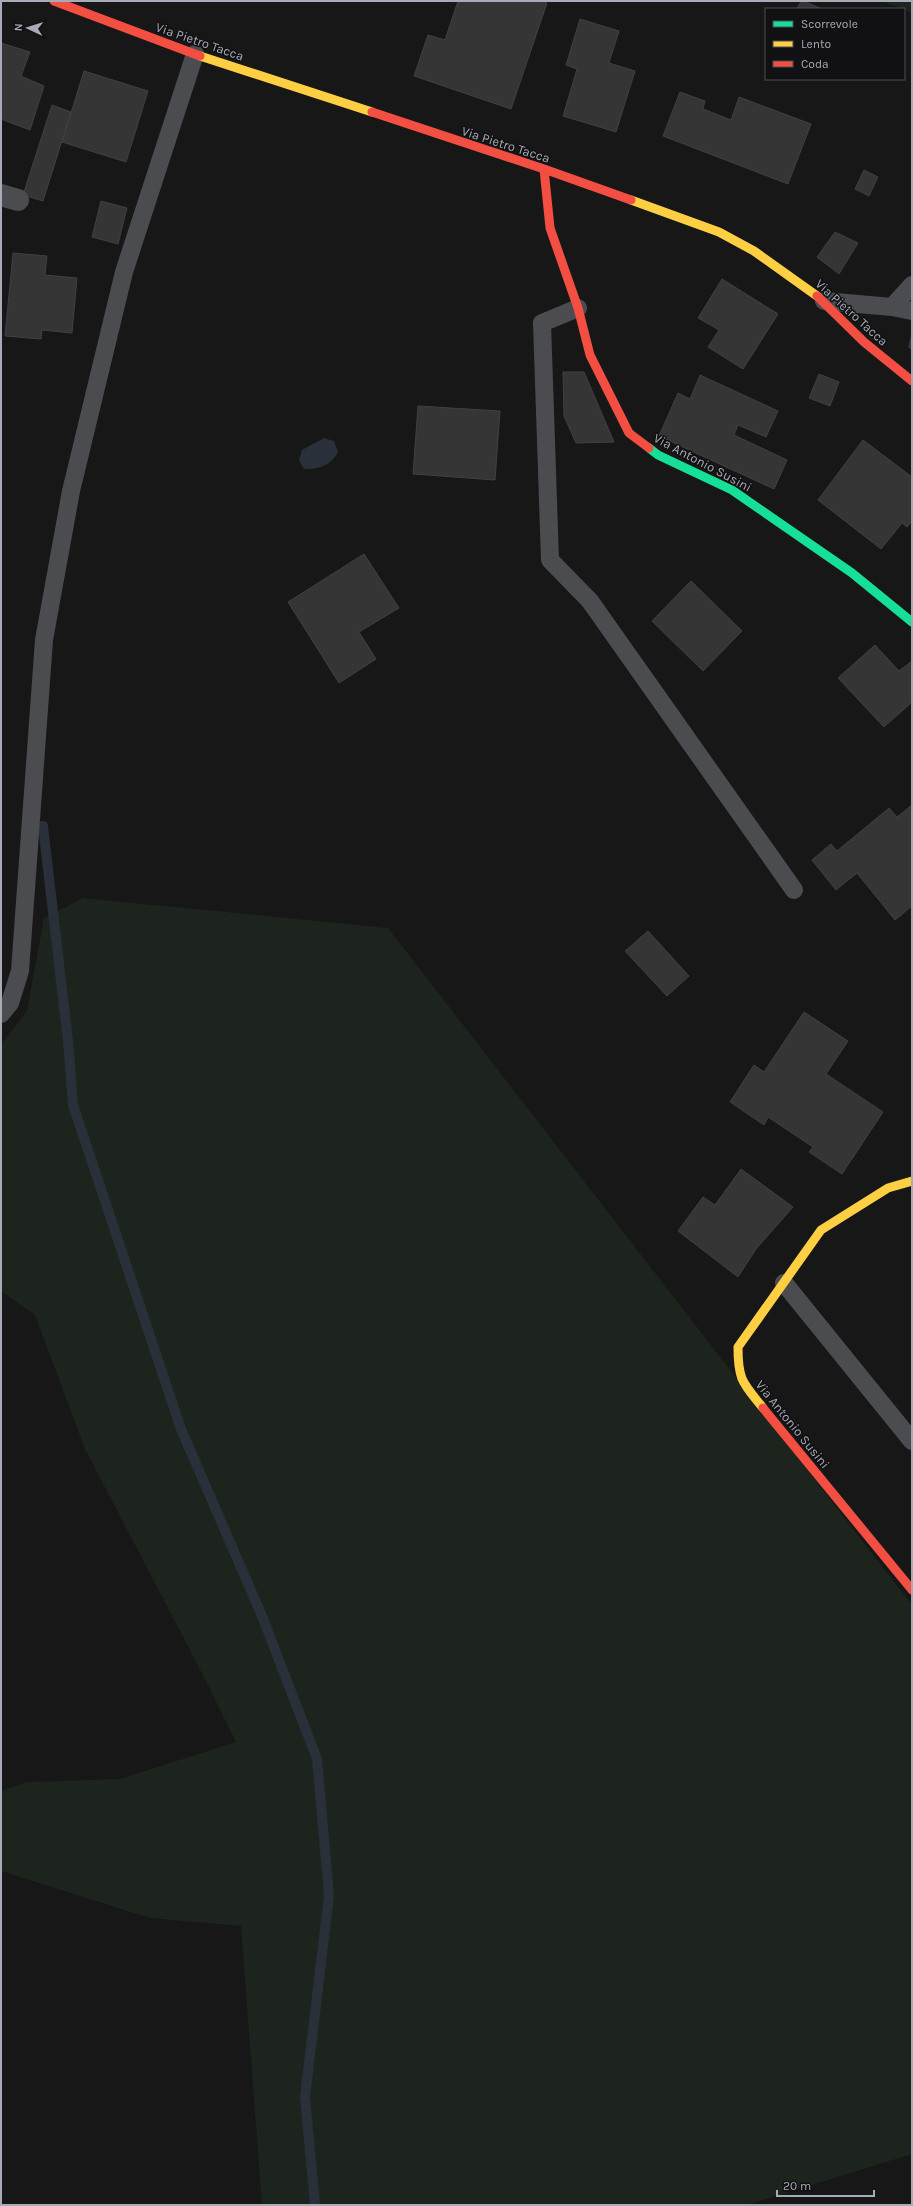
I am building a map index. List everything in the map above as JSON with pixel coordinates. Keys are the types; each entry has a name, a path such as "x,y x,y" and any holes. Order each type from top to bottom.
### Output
{"street":[{"name":"Via Pietro Tacca","path":"54,1 195,54 544,169 718,232 754,251 824,301 864,342 912,381"},
{"name":"Via Antonio Susini","path":"544,169 550,228 578,308 590,355 629,433 658,455 732,490 744,498 852,573 912,622"},
{"name":"Via Antonio Susini","path":"912,1181 888,1188 821,1230 738,1347 738,1364 742,1382 912,1590"}],"lane":[{"path":"1,1014 10,1003 20,971 44,640 71,491 124,272 195,54"},
{"path":"892,307 912,285"},
{"path":"824,301 892,307 912,311"},
{"path":"578,308 542,324 550,560 590,601 794,890"},
{"path":"784,1283 912,1441"}],"shaded area":[{"path":"881,1 912,1 912,14 905,10 905,8"},
{"path":"324,438 334,441 338,452 335,457 324,466 315,469 304,469 299,460 302,450"},
{"path":"83,898 388,928 912,1605 912,2154 747,2205 262,2205 241,1926 150,1918 1,1871 1,1791 28,1782 120,1779 236,1742 205,1679 85,1449 35,1315 1,1291 2,1043 27,1011 44,918"}],"building":[{"path":"458,1 540,1 547,3 511,109 414,76 428,35 445,40"},
{"path":"801,1 803,1 820,8 798,8"},
{"path":"580,19 619,31 609,63 635,71 616,132 563,116 577,69 566,65"},
{"path":"1,43 30,52 21,76 44,86 30,130 1,119"},
{"path":"84,71 148,91 126,162 62,142"},
{"path":"680,92 705,101 703,109 731,120 739,97 811,124 788,184 663,136"},
{"path":"52,105 71,112 43,201 23,195"},
{"path":"864,170 878,177 869,196 855,189"},
{"path":"101,201 127,208 118,244 92,237"},
{"path":"835,232 858,243 839,274 817,257"},
{"path":"13,253 47,256 45,275 77,278 72,333 42,330 41,339 5,336"},
{"path":"722,279 778,314 743,369 708,347 719,330 698,318"},
{"path":"912,334 912,350 909,347"},
{"path":"563,372 584,372 614,442 576,443 564,416"},
{"path":"819,374 839,382 830,406 809,398"},
{"path":"700,375 778,411 766,437 738,425 734,435 787,460 774,489 659,436 678,393 690,399"},
{"path":"418,406 500,411 495,480 413,474"},
{"path":"863,440 912,477 912,521 907,527 902,523 881,549 818,500"},
{"path":"364,554 399,608 359,632 376,659 339,683 288,602"},
{"path":"691,581 742,631 703,671 652,621"},
{"path":"875,645 899,671 912,661 912,702 884,727 838,678"},
{"path":"912,805 912,906 895,920 857,873 836,890 812,860 831,844 837,851 889,808 897,817"},
{"path":"648,931 689,976 667,996 625,951"},
{"path":"804,1012 848,1041 826,1074 883,1112 842,1174 809,1152 813,1147 768,1117 764,1125 730,1102 754,1065 764,1072"},
{"path":"741,1169 793,1207 756,1249 738,1277 678,1231 703,1197 715,1205"}],"waterway":[{"path":"43,826 68,1041 73,1105 181,1429 262,1616 317,1759 329,1895 305,2097 315,2205"}],"traffic: fast":[{"path":"649,448 658,455 732,490 852,573 912,622"}],"traffic: slow":[{"path":"200,56 372,112"},
{"path":"631,200 719,232 754,251 817,296"},
{"path":"763,1408 743,1381 739,1367 738,1347 821,1230 888,1188 912,1181"}],"traffic: jam":[{"path":"54,1 200,56"},
{"path":"372,112 544,169 631,200"},
{"path":"544,169 550,228 578,308 590,355 629,433 649,448"},
{"path":"817,296 864,342 912,381"},
{"path":"763,1408 912,1590"}]}
